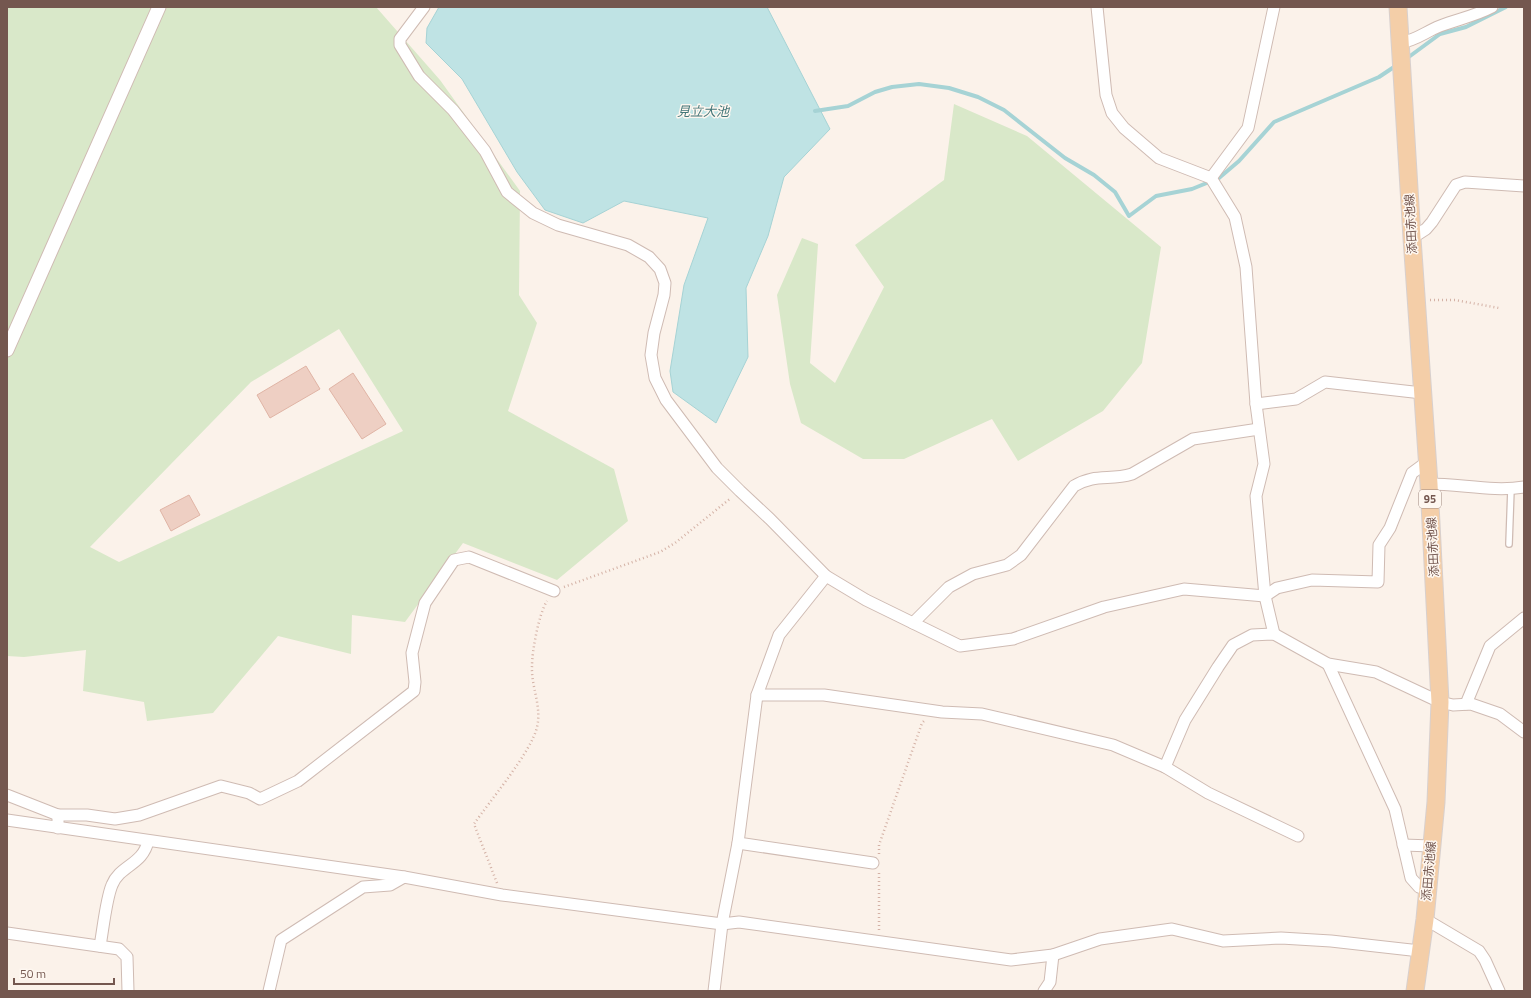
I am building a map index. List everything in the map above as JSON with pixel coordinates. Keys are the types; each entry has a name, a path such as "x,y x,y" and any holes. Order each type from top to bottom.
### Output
{"main road":[{"name":"添田赤池線","path":"1398,7 1429,484 1440,702 1436,802 1425,919 1415,991"}],"street":[{"path":"7,350 159,7"},
{"path":"424,7 400,39 400,45 419,76 453,110 485,151 507,192 533,213 558,225 628,245 649,257 660,269 665,283 664,295 654,333 651,355 655,378 666,400 717,468 770,518 826,576 866,600 960,646 1013,639 1104,607 1184,589 1266,596 1277,588 1312,580 1378,582 1379,545 1390,528 1412,473 1427,462"},
{"path":"1097,7 1106,95 1112,113 1124,128 1159,158 1211,178 1235,217 1246,267 1256,404 1264,464 1256,496 1266,596 1274,634"},
{"path":"1211,178 1248,128 1274,7"},
{"path":"1400,43 1414,41 1440,26 1475,16 1492,7"},
{"path":"1412,238 1426,229 1432,222 1456,185 1465,182 1524,186"},
{"path":"1256,404 1296,399 1325,382 1422,393"},
{"path":"913,623 949,587 973,574 1007,565 1021,556 1074,486 1086,479 1122,477 1132,474 1193,439 1259,429"},
{"path":"1429,484 1511,489 1524,487"},
{"path":"7,796 58,815 87,815 115,819 139,815 221,786 249,793 260,799 298,781 414,691 415,682 412,653 425,603 454,560 469,557 554,591"},
{"path":"714,991 722,924 738,843 758,695 780,634 826,576"},
{"path":"1466,704 1490,646 1524,618"},
{"path":"1165,767 1185,720 1233,645 1252,635 1274,634 1328,664 1376,672 1440,702 1454,705 1471,704 1500,714 1524,732"},
{"path":"1328,664 1395,810 1411,878 1419,887 1428,890"},
{"path":"758,695 824,695 942,712 982,714 1051,729 1113,745 1165,767 1208,794 1298,836"},
{"path":"58,815 58,828"},
{"path":"7,820 404,877 502,895 722,924 739,922 1011,960 1053,955 1100,939 1172,929 1223,941 1281,938 1324,940 1420,951"},
{"path":"100,946 112,885 119,874 140,858 147,847 148,841"},
{"path":"738,843 877,864"},
{"path":"1403,845 1432,846"},
{"path":"269,991 281,940 363,887 390,885 404,877"},
{"path":"1425,919 1478,951 1485,960 1499,991"},
{"path":"7,933 118,949 127,957 128,991"},
{"path":"1044,991 1050,982 1053,955"}],"lane":[{"path":"1509,544 1511,489"}],"path":[{"path":"1416,300 1455,300 1500,308"},
{"path":"502,895 474,824 528,749 537,728 538,706 532,667 539,620 545,604 554,591 660,552 675,543 740,491"},
{"path":"880,942 877,864 879,845 922,723 942,712"}],"green space":[{"path":"7,7 376,7 440,80 520,191 519,295 537,323 508,411 614,469 628,521 557,580 463,543 405,622 352,615 351,654 278,636 213,713 147,721 144,702 83,691 86,650 24,657 7,656","holes":["339,329 403,431 119,562 90,547 251,382"]},
{"path":"954,104 1027,136 1161,247 1142,363 1103,411 1018,461 992,419 904,459 863,459 801,423 790,384 777,295 802,238 818,244 810,363 835,383 884,287 855,245 944,180"}],"water":[{"name":"見立大池","path":"439,7 767,7 830,129 784,177 768,236 746,288 748,357 716,423 673,392 670,371 684,285 708,218 624,201 583,223 545,210 517,172 462,79 426,43 427,28"}],"building":[{"path":"306,366 320,389 270,418 257,395"},
{"path":"353,373 386,424 362,439 329,389"},
{"path":"189,495 200,515 171,531 160,510"}],"waterway":[{"path":"1406,59 1440,34 1466,27 1506,7"},
{"path":"815,111 848,106 875,92 892,87 919,84 949,88 978,97 1004,110 1065,158 1094,175 1115,192 1129,216 1156,196 1192,189 1219,178 1239,161 1274,122 1379,77 1397,65"}]}
